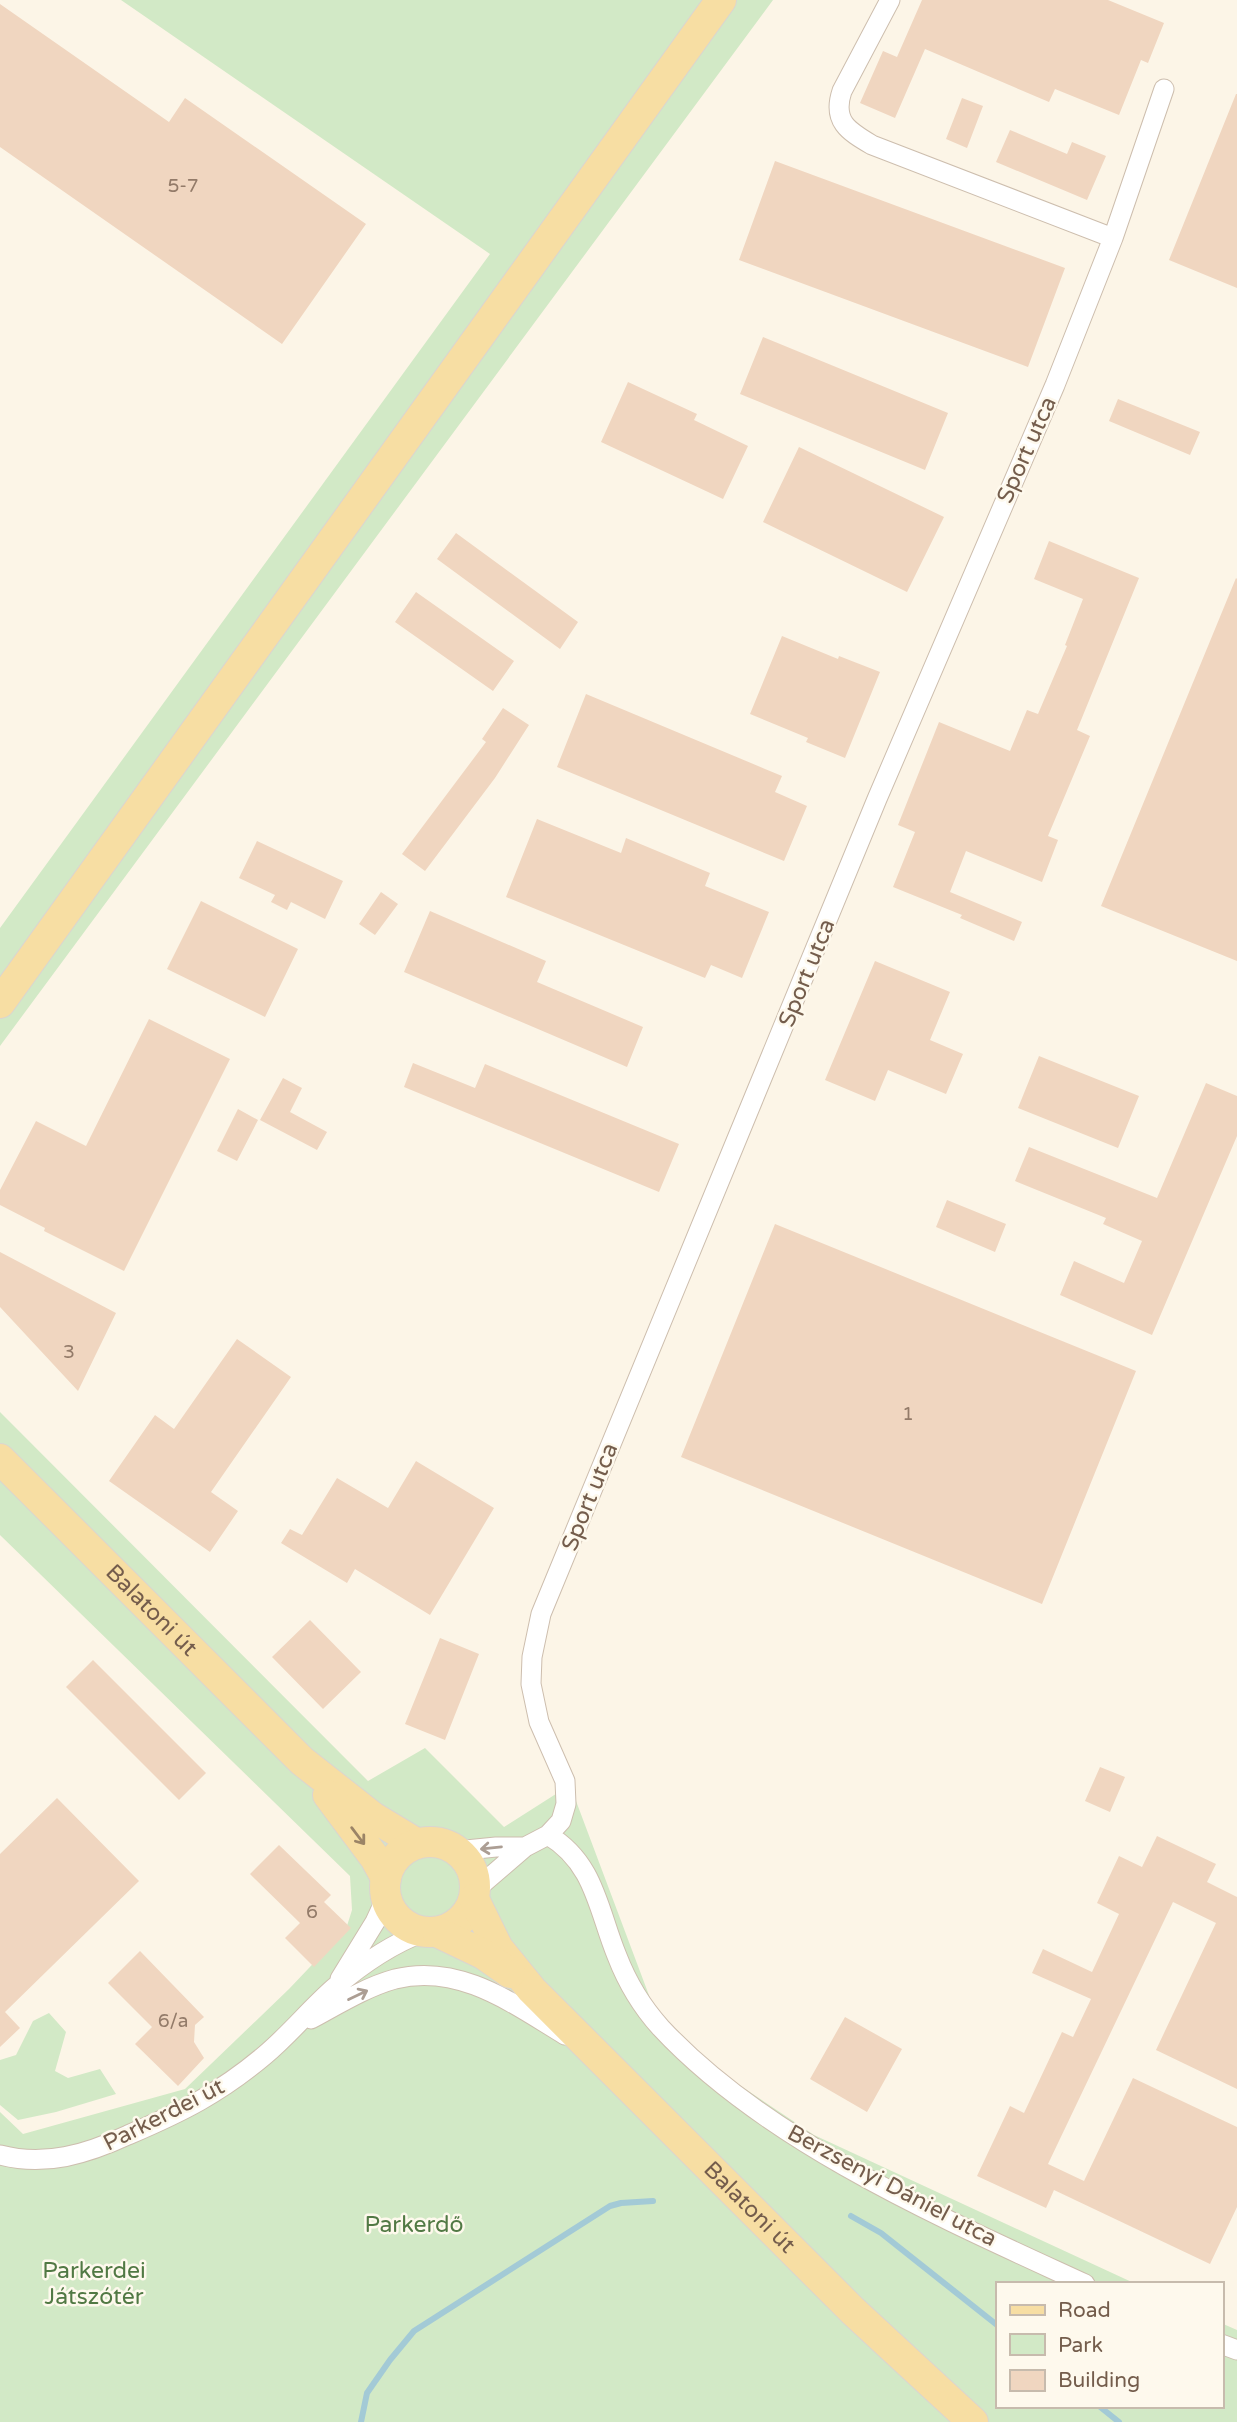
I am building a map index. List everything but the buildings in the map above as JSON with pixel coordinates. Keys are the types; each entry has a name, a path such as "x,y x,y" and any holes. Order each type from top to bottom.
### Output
{"main road":[{"path":"0,1003 721,0"},
{"name":"Balatoni út","path":"0,1459 302,1762 373,1818 416,1843 447,1845 456,1851 469,1864 474,1877 474,1895 498,1948 532,1990 853,2311 973,2422"},
{"name":"Balatoni út","path":"302,1762 375,1858 391,1910 400,1920 411,1928 430,1932 483,1954 532,1990"},
{"path":"386,1888 395,1859 416,1843"},
{"path":"430,1932 450,1928 461,1920 474,1895"}],"street":[{"path":"890,0 837,105 846,127 872,145 1113,239"},
{"name":"Sport utca","path":"548,1835 561,1821 566,1804 565,1781 539,1722 531,1684 532,1657 541,1614 877,799 1055,385 1113,239 1164,89"},
{"path":"474,1895 526,1847 548,1835"},
{"name":"Berzsenyi Dániel utca","path":"548,1835 562,1843 578,1859 590,1881 617,1957 643,2006 684,2050 732,2092 817,2150 870,2179 997,2244 1081,2282"},
{"path":"456,1851 526,1847"},
{"name":"Parkerdei út","path":"335,1987 375,1922 386,1888"},
{"name":"Parkerdei út","path":"0,2155 21,2159 59,2159 82,2154 194,2105 224,2088 267,2053 335,1987 398,1942 430,1932"},
{"path":"297,2025 392,1980 436,1976 459,1979 494,1992 591,2051"}],"green space":[{"path":"121,0 773,0 0,1046 0,928 490,254"},
{"path":"0,1412 368,1781 425,1748 504,1827 570,1785 653,2006 705,2062 814,2135 1132,2282 996,2282 996,2408 1223,2408 1223,2324 1237,2330 1237,2422 0,2422 0,2112 23,2134 185,2089 289,1989 346,1929 352,1910 350,1876 0,1535"},
{"path":"49,2013 66,2032 55,2071 68,2078 100,2069 116,2094 18,2120 0,2105 0,2060 16,2055 33,2021"}],"waterway":[{"path":"361,2422 367,2393 414,2331 610,2206 653,2201"},
{"path":"851,2216 881,2233 996,2324"},
{"path":"1102,2408 1119,2422"}],"park label":[{"name":"Parkerdő","path":"414,2225"},
{"name":"Parkerdei Játszótér","path":"94,2284"}]}
